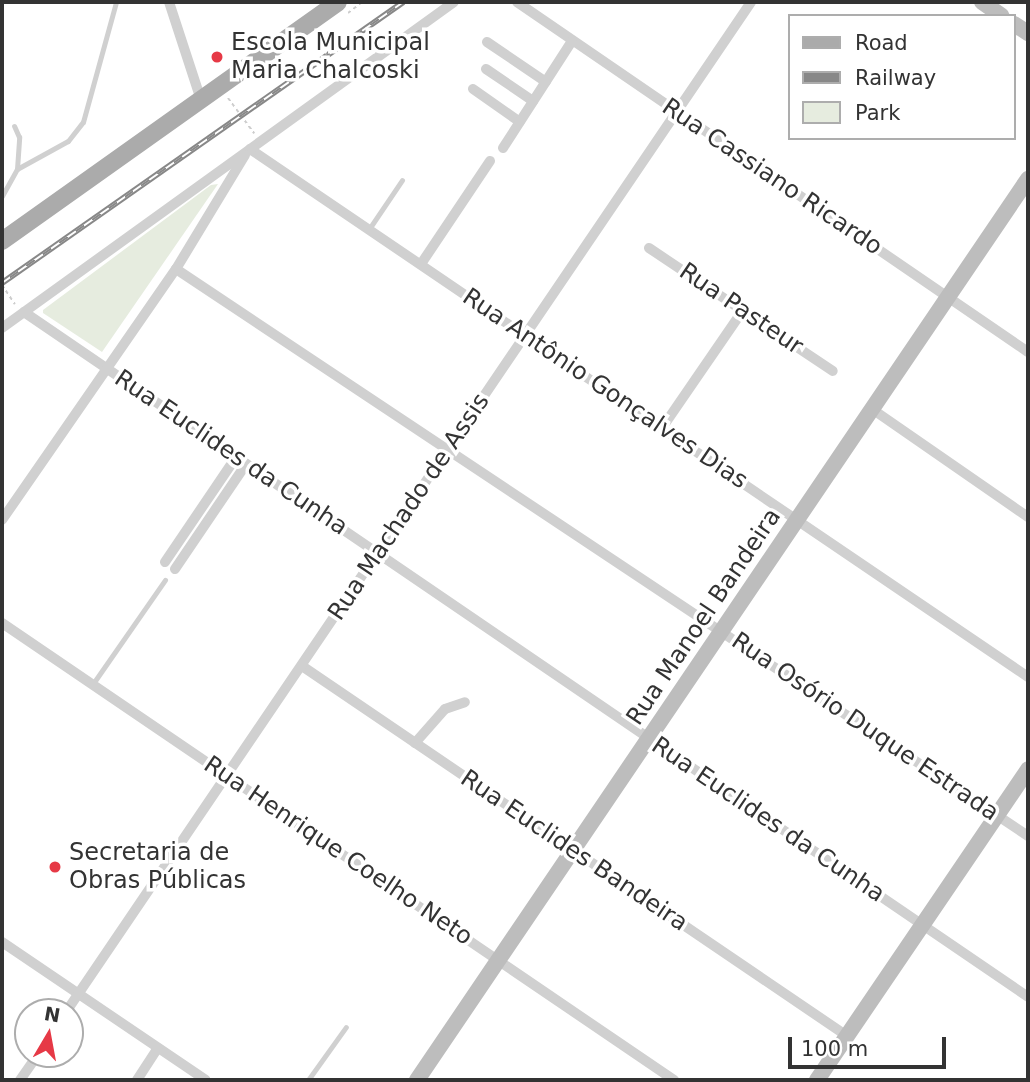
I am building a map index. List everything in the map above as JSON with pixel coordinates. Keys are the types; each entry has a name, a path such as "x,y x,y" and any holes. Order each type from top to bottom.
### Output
{"main road":[{"path":"2,241 338,2"}],"street":[{"path":"169,2 201,100"},
{"path":"2,328 454,2"},
{"name":"Rua Cassiano Ricardo","path":"517,2 1028,352"},
{"name":"Rua Machado de Assis","path":"76,998 751,2"},
{"path":"982,2 997,14"},
{"path":"503,148 572,41"},
{"path":"487,42 546,82"},
{"path":"486,69 533,101"},
{"path":"473,89 520,122"},
{"path":"2,520 176,269 248,151"},
{"name":"Rua Antônio Gonçalves Dias","path":"248,151 421,264 1028,677"},
{"path":"421,264 490,161"},
{"name":"Rua Manoel Bandeira","path":"417,1080 1028,179"},
{"name":"Rua Pasteur","path":"649,248 833,371"},
{"name":"Rua Osório Duque Estrada","path":"176,269 1028,836"},
{"path":"662,429 743,310"},
{"name":"Rua Euclides da Cunha","path":"22,313 1028,997"},
{"path":"872,409 1028,517"},
{"path":"170,566 241,460"},
{"name":"Rua Henrique Coelho Neto","path":"2,622 674,1080"},
{"name":"Rua Euclides Bandeira","path":"302,666 848,1036"},
{"path":"415,743 445,709 465,702"},
{"path":"817,1080 1028,769"},
{"path":"2,942 206,1080"},
{"path":"137,1080 158,1048"}],"lane":[{"path":"17,169 68,141 83,122 116,2"},
{"path":"2,196 17,169 19,137 14,126"},
{"path":"369,229 401,180"},
{"path":"92,685 165,580"},
{"path":"308,1080 346,1027"}],"path":[{"path":"225,94 260,141"},
{"path":"2,285 22,313"}],"green space":[{"path":"218,184 102,352 43,313 43,310 211,185"}],"railway":[{"path":"2,283 403,2"}],"place":[{"name":"Escola Municipal Maria Chalcoski","path":"217,57"},
{"name":"Secretaria de Obras Públicas","path":"55,867"}]}
